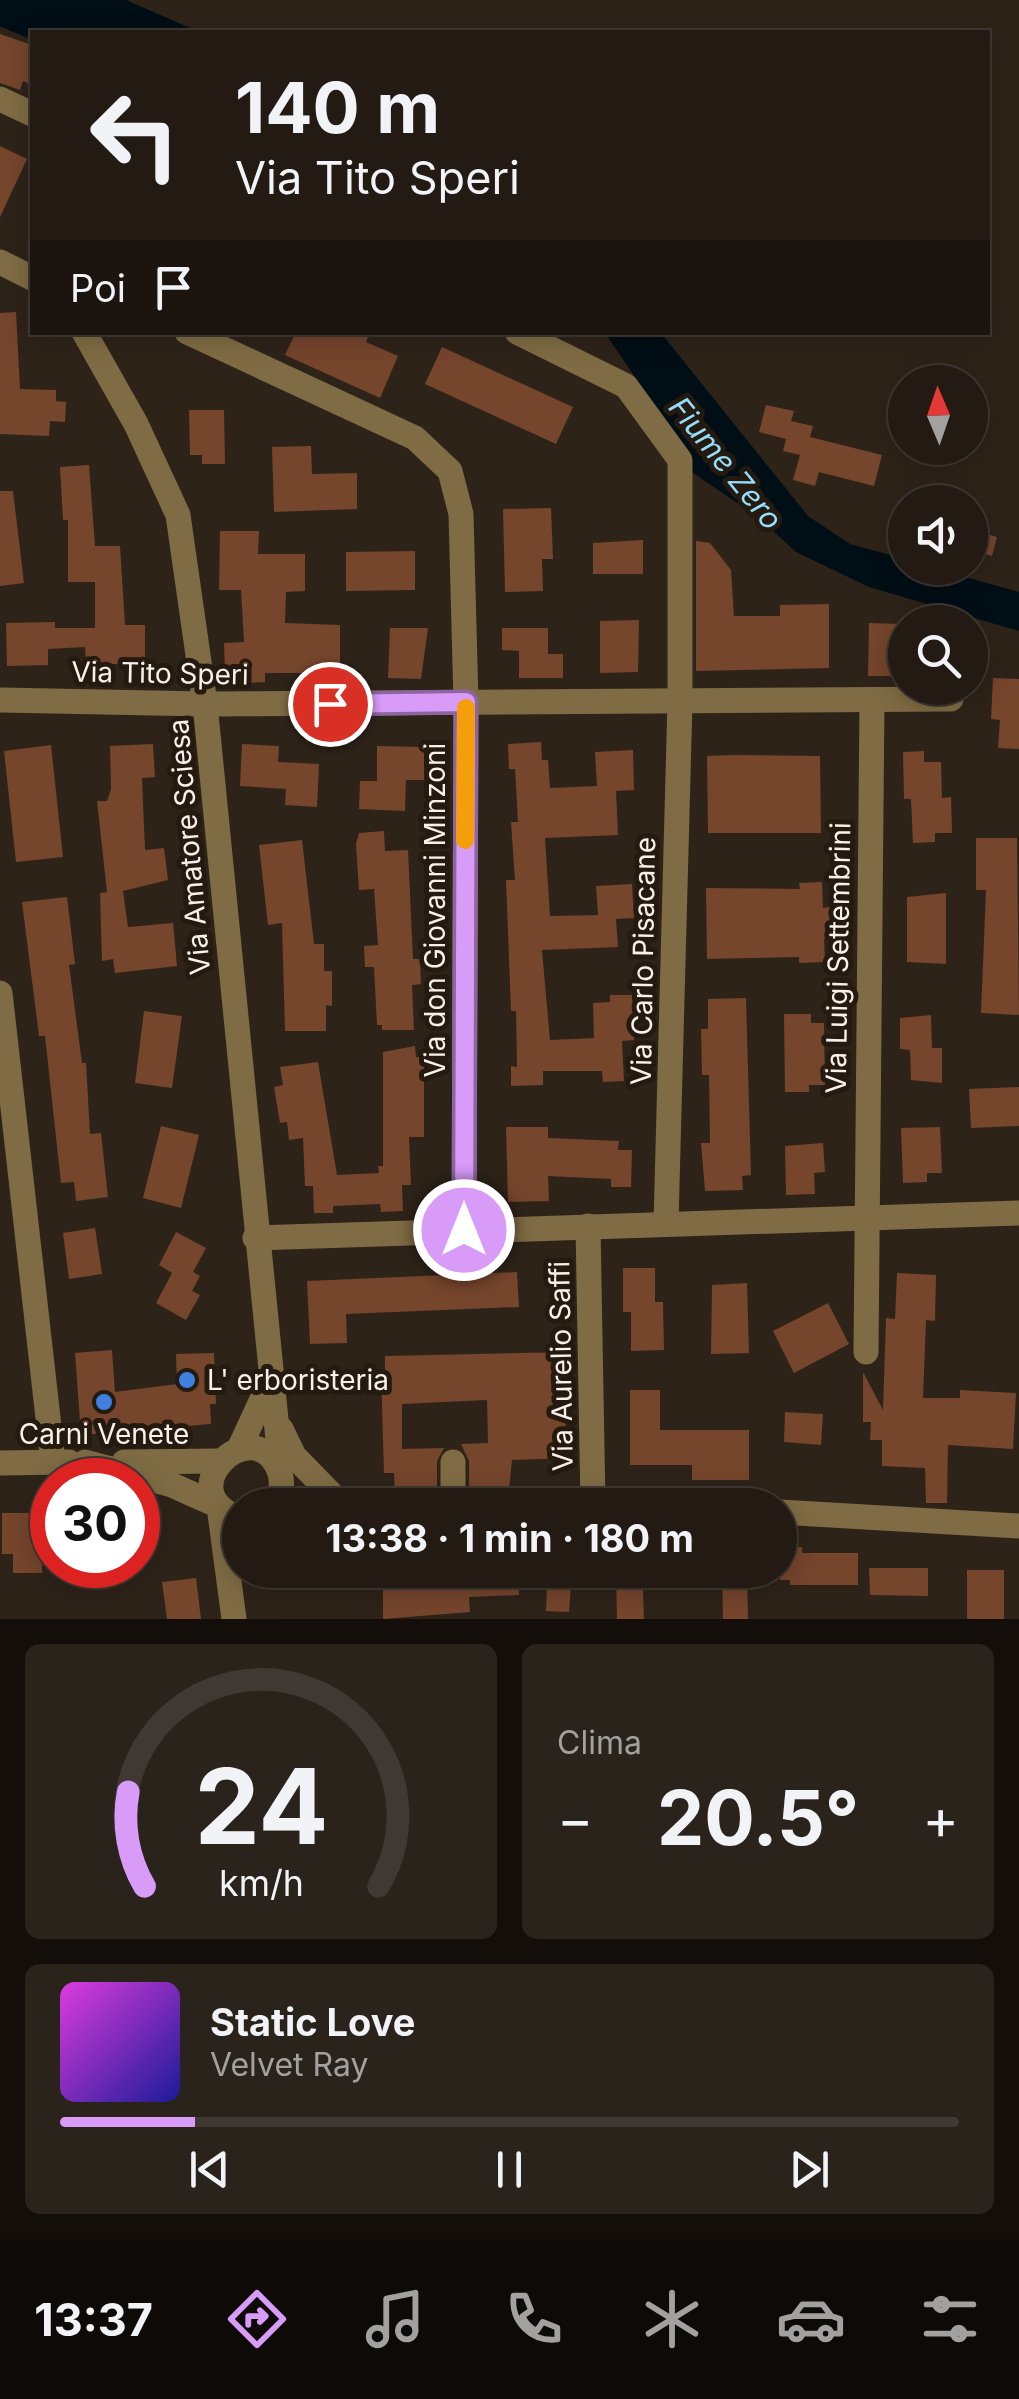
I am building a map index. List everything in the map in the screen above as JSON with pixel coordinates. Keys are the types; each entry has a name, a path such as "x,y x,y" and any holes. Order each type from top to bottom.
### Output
{"street":[{"path":"0,100 30,113"},
{"path":"0,262 30,277"},
{"name":"Via Amatore Sciesa","path":"86,335 136,424 178,515 206,704 282,1488"},
{"name":"Via don Giovanni Minzoni","path":"193,335 415,438 450,471 461,514 466,702 464,1230"},
{"path":"523,335 626,386 680,460 680,701"},
{"name":"Via Tito Speri","path":"0,700 206,704 888,700"},
{"name":"Via Luigi Settembrini","path":"866,1352 864,1218 872,700"},
{"name":"Via Carlo Pisacane","path":"666,1223 680,701"},
{"path":"0,993 53,1458"},
{"path":"255,1238 1019,1213"},
{"name":"Via Aurelio Saffi","path":"588,1226 594,1488"},
{"path":"222,1500 211,1484 271,1380"},
{"path":"276,1417 294,1456 329,1488"},
{"path":"160,1458 261,1451 277,1466 319,1488"},
{"path":"0,1463 30,1462"},
{"path":"453,1462 454,1488"},
{"path":"162,1482 222,1508"},
{"path":"162,1482 222,1544"},
{"path":"797,1513 1019,1526"},
{"path":"233,1588 234,1619"}],"water":[{"path":"5,0 126,0 194,30 80,30"},
{"path":"606,335 663,335 808,516 850,544 888,554 888,585 988,583 1019,592 1019,631 988,622 988,605 930,605 869,587 796,552 759,518 689,470 673,433"}],"building":[{"path":"0,34 30,44 30,84 23,81 20,90 0,83"},
{"path":"0,146 27,159 0,217"},
{"path":"16,312 20,389 56,390 56,401 66,402 65,422 50,421 49,436 0,434 0,313"},
{"path":"295,335 369,335 366,342 398,356 380,398 285,355"},
{"path":"442,347 573,407 556,444 425,384"},
{"path":"766,405 794,411 791,421 813,426 810,437 882,455 874,486 819,472 815,486 793,480 800,455 783,451 786,439 759,432"},
{"path":"189,410 224,410 225,464 202,464 202,455 190,455"},
{"path":"311,446 312,474 357,473 357,509 274,512 272,447"},
{"path":"89,465 95,546 120,546 125,625 145,625 145,664 86,664 85,647 48,649 48,665 7,666 6,623 55,622 55,628 95,628 95,582 68,582 68,520 63,520 60,467"},
{"path":"0,491 13,491 24,583 0,586"},
{"path":"551,508 553,559 542,559 543,591 505,592 503,509"},
{"path":"220,531 259,531 258,554 305,554 305,591 286,592 285,623 340,625 340,673 265,673 265,682 246,683 246,670 225,671 224,643 244,642 241,590 219,590"},
{"path":"988,534 997,537 992,556 988,555"},
{"path":"643,540 643,574 593,574 593,543"},
{"path":"696,541 710,543 731,570 734,616 780,616 780,605 829,604 829,668 696,671"},
{"path":"415,551 415,590 346,591 346,552"},
{"path":"639,620 638,672 600,673 600,621"},
{"path":"869,623 888,624 888,676 868,676"},
{"path":"390,628 428,628 421,679 388,678"},
{"path":"502,628 548,628 548,654 563,654 563,678 519,678 519,651 502,650"},
{"path":"993,678 1019,679 1019,749 998,748 1000,720 991,719"},
{"path":"541,742 542,760 548,760 550,788 597,786 595,752 633,750 634,790 616,791 618,835 545,838 550,916 598,915 596,886 632,884 634,918 616,919 618,947 542,950 550,1040 594,1038 593,1003 610,1002 610,995 632,995 634,1040 622,1041 624,1081 603,1082 602,1071 543,1071 543,1085 511,1086 511,1066 517,1067 516,1011 511,1011 506,880 515,880 511,822 518,822 515,769 509,769 508,744"},
{"path":"153,744 155,777 142,778 145,850 164,848 168,880 123,891 128,927 173,923 177,966 115,973 113,959 102,961 100,893 107,892 97,801 107,801 111,789 110,746"},
{"path":"242,744 279,746 278,762 319,764 317,807 285,805 286,789 240,786"},
{"path":"51,745 63,857 16,862 4,751"},
{"path":"377,746 424,747 424,780 406,780 405,811 359,809 360,781 377,781"},
{"path":"924,751 924,762 941,762 942,798 951,797 952,833 935,833 935,842 913,843 911,799 904,799 903,752"},
{"path":"707,756 820,756 821,833 708,833"},
{"path":"384,831 385,851 408,850 413,959 420,959 421,984 412,985 414,1030 382,1030 382,1025 377,1025 374,967 365,967 364,946 378,945 374,889 359,890 356,844 359,833"},
{"path":"976,838 1017,838 1019,1015 981,1013 986,890 976,890"},
{"path":"302,840 314,944 324,944 324,971 332,971 332,1006 326,1005 326,1031 285,1031 282,923 268,925 259,845"},
{"path":"822,882 823,908 830,907 832,939 824,939 825,962 799,963 799,957 707,959 706,888 800,889 799,883"},
{"path":"946,893 946,964 907,962 907,897"},
{"path":"67,897 75,964 69,965 82,1063 86,1063 90,1134 101,1133 108,1197 76,1201 74,1182 61,1183 45,1036 39,1036 22,902"},
{"path":"746,998 751,1175 742,1176 743,1190 705,1191 701,1143 710,1143 709,1075 702,1075 701,1029 708,1029 708,999"},
{"path":"144,1011 182,1016 172,1088 135,1083"},
{"path":"784,1014 811,1014 811,1023 824,1023 825,1085 809,1085 809,1092 785,1092"},
{"path":"931,1015 932,1048 942,1048 942,1083 911,1080 910,1050 900,1049 900,1018"},
{"path":"415,1046 416,1057 424,1057 424,1137 409,1137 411,1185 402,1185 403,1211 381,1212 380,1204 333,1206 333,1213 314,1213 313,1186 305,1186 303,1138 289,1140 287,1122 280,1123 274,1087 283,1085 280,1067 318,1062 337,1175 379,1173 378,1166 383,1166 383,1052"},
{"path":"1019,1087 1019,1126 971,1128 969,1089"},
{"path":"161,1126 199,1135 181,1208 143,1198"},
{"path":"506,1127 548,1127 548,1138 619,1141 618,1150 632,1150 631,1187 611,1187 611,1179 548,1176 549,1201 508,1202"},
{"path":"940,1127 942,1173 927,1173 927,1182 903,1183 901,1128"},
{"path":"823,1143 825,1172 814,1173 815,1194 786,1195 785,1146"},
{"path":"95,1228 102,1274 69,1279 63,1233"},
{"path":"176,1232 206,1248 193,1272 200,1276 192,1291 200,1295 186,1320 156,1303 172,1273 159,1265"},
{"path":"623,1268 655,1268 655,1302 663,1302 664,1350 631,1351 631,1312 623,1312"},
{"path":"517,1272 519,1307 346,1314 347,1343 310,1344 307,1281"},
{"path":"897,1273 936,1275 935,1321 926,1320 923,1398 960,1398 960,1390 1016,1393 1013,1449 948,1445 947,1503 926,1503 925,1468 882,1466 882,1440 870,1440 871,1422 863,1422 863,1372 883,1410 886,1318 895,1319"},
{"path":"747,1283 749,1353 711,1354 712,1285"},
{"path":"828,1303 849,1344 794,1373 773,1331"},
{"path":"112,1350 115,1392 177,1384 176,1354 214,1353 216,1404 210,1404 211,1424 81,1435 75,1353"},
{"path":"572,1352 573,1407 565,1407 567,1458 512,1460 509,1488 469,1488 469,1461 461,1444 488,1443 487,1400 402,1404 402,1449 444,1448 437,1461 437,1488 395,1488 394,1473 384,1473 381,1371 385,1371 385,1356"},
{"path":"630,1390 660,1390 660,1430 749,1430 749,1480 692,1480 692,1465 630,1465"},
{"path":"785,1412 823,1414 821,1445 784,1442"},
{"path":"2,1513 30,1513 30,1573 13,1573 13,1554 2,1554"},
{"path":"797,1547 802,1547 802,1553 858,1553 858,1585 797,1585"},
{"path":"869,1568 928,1568 928,1596 870,1595"},
{"path":"967,1570 1004,1570 1004,1619 967,1619"},
{"path":"196,1578 201,1619 167,1619 162,1582"},
{"path":"383,1588 519,1588 519,1595 469,1597 470,1612 383,1619"},
{"path":"547,1588 571,1588 569,1612 546,1611"},
{"path":"616,1588 672,1588 643,1590 644,1619 617,1619"},
{"path":"722,1588 747,1588 748,1619 723,1619"}],"waterway":[{"name":"Fiume Zero","path":"0,2 67,30"}],"slow traffic":[{"path":"465,840 466,708"}],"place":[{"name":"L' erboristeria","path":"187,1380"},
{"name":"Carni Venete","path":"104,1402"}],"route":[{"path":"330,704 466,702 464,1230"}]}
